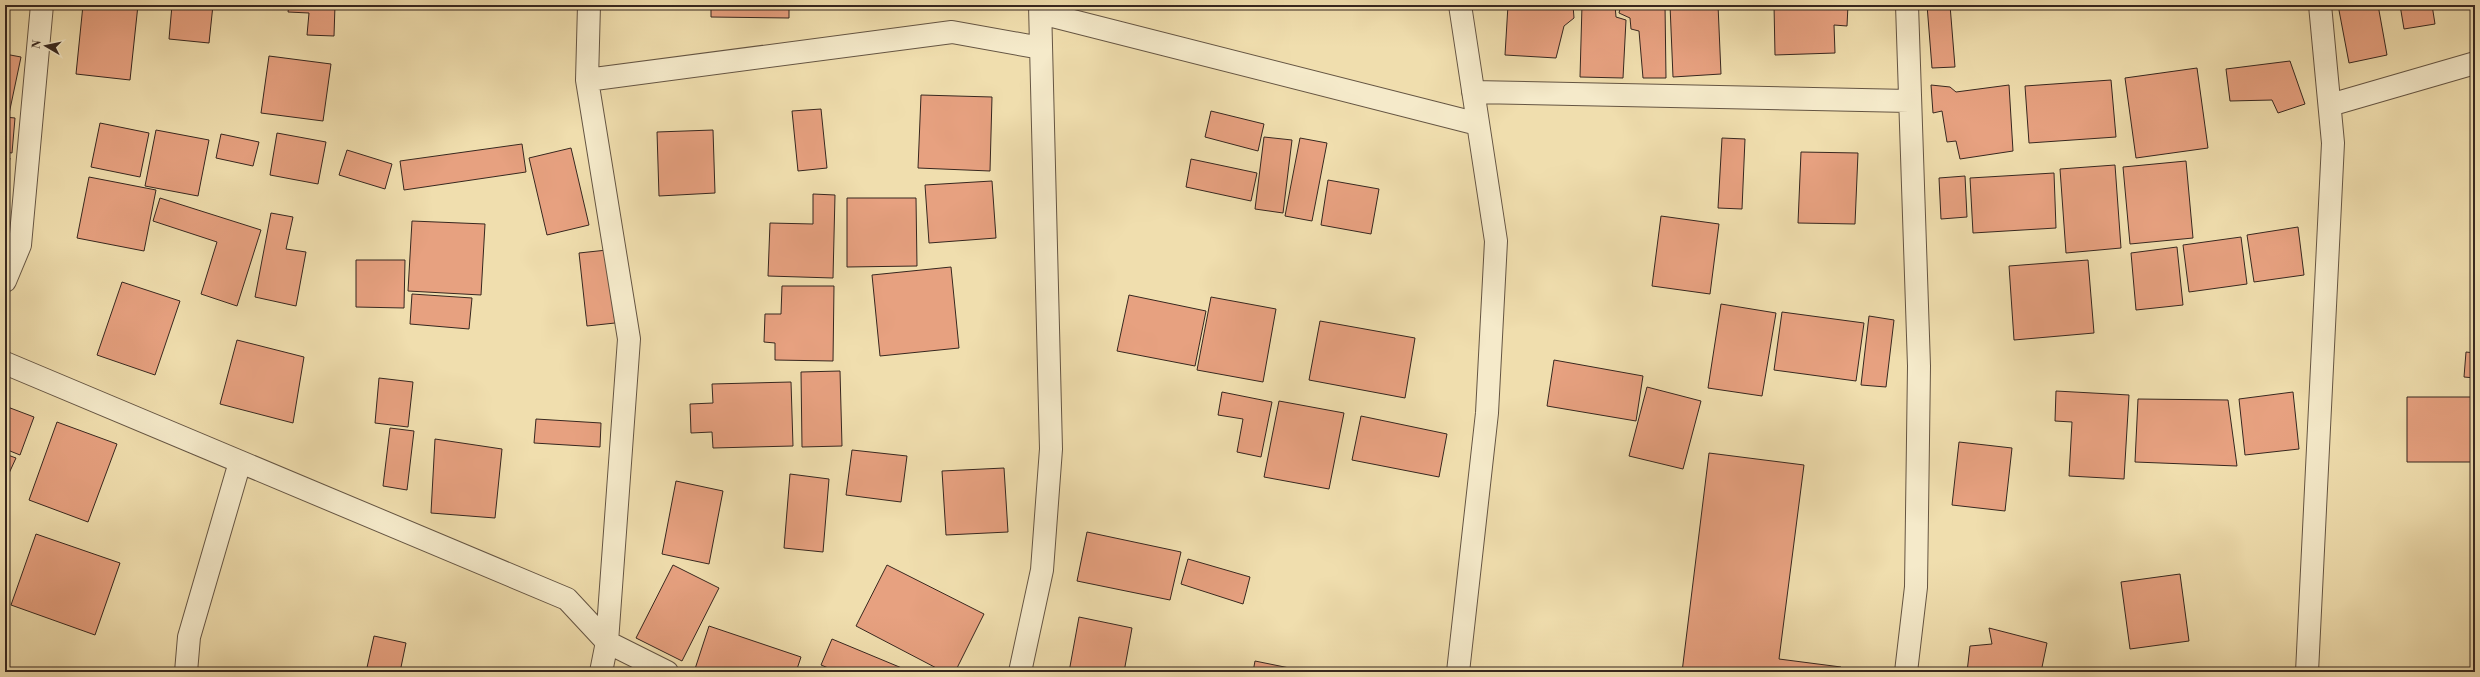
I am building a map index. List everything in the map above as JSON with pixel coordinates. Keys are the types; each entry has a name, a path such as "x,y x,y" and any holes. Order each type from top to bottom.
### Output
{"street":[{"path":"5,281 20,245 42,5"},
{"path":"589,5 587,80 629,339 606,642 601,672"},
{"path":"1458,672 1487,413 1496,241 1460,5"},
{"path":"1906,672 1916,587 1919,366 1907,5"},
{"path":"2307,672 2333,143 2320,5"},
{"path":"1020,672 1042,570 1051,449 1040,9 1478,124"},
{"path":"587,80 952,32 1041,48"},
{"path":"2330,105 2475,63"},
{"path":"1473,92 1909,101"},
{"path":"5,363 567,599 606,642 667,672"},
{"path":"186,672 189,637 240,462"}],"building":[{"path":"5,5 10,5 7,25 5,24"},
{"path":"83,5 138,5 130,80 76,74"},
{"path":"172,5 213,5 209,43 169,39"},
{"path":"289,5 335,5 334,36 307,35 309,13 288,12"},
{"path":"711,5 789,5 789,18 711,17"},
{"path":"1508,5 1573,5 1574,18 1564,26 1556,58 1505,55"},
{"path":"1582,5 1615,5 1616,17 1626,20 1623,78 1580,77"},
{"path":"1621,5 1665,5 1666,78 1643,78 1639,31 1631,29 1630,18 1619,13"},
{"path":"1670,5 1718,5 1721,74 1673,77"},
{"path":"1774,5 1848,5 1847,26 1834,25 1835,53 1775,55"},
{"path":"1927,5 1950,5 1955,67 1932,68"},
{"path":"2338,5 2378,5 2387,55 2349,63"},
{"path":"2400,5 2432,5 2435,24 2404,29"},
{"path":"5,54 21,57 9,114 5,113"},
{"path":"269,56 331,64 323,121 261,113"},
{"path":"2290,61 2305,104 2278,113 2272,100 2230,101 2226,69"},
{"path":"2197,68 2208,148 2136,158 2125,78"},
{"path":"2111,80 2116,137 2029,143 2025,86"},
{"path":"1931,85 1950,87 1956,92 2009,85 2013,151 1960,159 1956,141 1947,142 1942,111 1933,113"},
{"path":"921,95 992,97 990,171 918,168"},
{"path":"821,109 827,168 798,171 792,111"},
{"path":"1211,111 1264,124 1258,151 1205,137"},
{"path":"5,117 15,118 12,153 5,152"},
{"path":"100,123 149,133 140,177 91,167"},
{"path":"156,130 209,140 198,196 145,186"},
{"path":"713,130 715,193 659,196 657,132"},
{"path":"277,133 326,142 318,184 270,175"},
{"path":"221,134 259,142 253,166 216,158"},
{"path":"1264,137 1292,140 1283,213 1255,209"},
{"path":"1300,138 1327,143 1312,221 1285,216"},
{"path":"1722,138 1745,139 1742,209 1718,208"},
{"path":"522,144 526,172 404,190 400,161"},
{"path":"571,148 589,225 547,235 529,158"},
{"path":"347,150 392,164 385,189 339,175"},
{"path":"1801,152 1858,153 1855,224 1798,223"},
{"path":"5,157 10,158 5,187"},
{"path":"1191,159 1257,173 1251,201 1186,187"},
{"path":"2186,161 2193,238 2130,244 2123,167"},
{"path":"2115,165 2121,248 2066,253 2060,169"},
{"path":"2054,173 2056,228 1973,233 1970,178"},
{"path":"1965,176 1967,217 1941,219 1939,178"},
{"path":"89,177 156,190 144,251 77,238"},
{"path":"1328,180 1379,189 1371,234 1321,225"},
{"path":"992,181 996,238 929,243 925,185"},
{"path":"813,194 835,195 833,278 768,276 770,223 813,224"},
{"path":"160,198 261,230 237,306 201,294 217,242 153,221"},
{"path":"847,198 916,198 917,266 847,267"},
{"path":"271,213 293,217 286,249 306,252 296,306 255,297"},
{"path":"1661,216 1719,224 1710,294 1652,286"},
{"path":"412,221 485,224 481,295 408,291"},
{"path":"2298,227 2304,275 2254,282 2247,235"},
{"path":"2241,237 2247,284 2189,292 2183,245"},
{"path":"2177,247 2183,305 2136,310 2131,253"},
{"path":"607,250 615,323 587,326 579,253"},
{"path":"356,260 405,260 404,308 356,307"},
{"path":"2088,260 2094,333 2014,340 2009,266"},
{"path":"951,267 959,348 880,356 872,275"},
{"path":"122,282 180,301 155,375 97,355"},
{"path":"782,286 834,286 833,361 775,360 775,343 764,342 765,314 781,314"},
{"path":"412,294 472,298 469,329 410,324"},
{"path":"1129,295 1206,311 1195,366 1117,351"},
{"path":"1211,297 1276,309 1263,382 1197,370"},
{"path":"1721,304 1776,313 1762,396 1708,388"},
{"path":"1782,312 1864,323 1856,381 1774,370"},
{"path":"1869,316 1894,320 1886,387 1861,385"},
{"path":"1320,321 1415,338 1405,398 1309,380"},
{"path":"237,340 304,357 293,423 220,404"},
{"path":"2466,352 2475,353 2475,378 2464,377"},
{"path":"1554,360 1643,376 1636,421 1547,406"},
{"path":"840,371 842,446 802,447 801,372"},
{"path":"379,378 413,382 408,427 375,423"},
{"path":"791,382 793,446 713,448 712,432 691,433 690,404 713,403 712,384"},
{"path":"1647,387 1701,401 1683,469 1629,456"},
{"path":"2056,391 2129,395 2124,479 2069,476 2072,422 2055,421"},
{"path":"1222,392 1272,402 1261,457 1237,452 1243,419 1218,415"},
{"path":"2293,392 2299,449 2245,455 2239,399"},
{"path":"2407,397 2475,397 2475,462 2407,462"},
{"path":"2138,399 2228,400 2237,466 2135,462"},
{"path":"1279,401 1344,413 1329,489 1264,477"},
{"path":"5,406 34,417 20,455 5,449"},
{"path":"1361,416 1447,434 1439,477 1352,460"},
{"path":"536,419 601,423 600,447 534,443"},
{"path":"57,422 117,444 88,522 29,500"},
{"path":"390,428 414,431 407,490 383,486"},
{"path":"435,439 502,449 495,518 431,513"},
{"path":"1959,442 2012,448 2005,511 1952,505"},
{"path":"852,450 907,456 901,502 846,495"},
{"path":"1709,453 1804,465 1779,659 1841,667 1841,672 1682,672"},
{"path":"5,454 16,458 5,482"},
{"path":"1004,468 1008,532 946,535 942,471"},
{"path":"790,474 829,479 823,552 784,548"},
{"path":"676,481 723,491 709,564 662,554"},
{"path":"1087,532 1181,552 1170,600 1077,581"},
{"path":"36,534 120,563 95,635 11,605"},
{"path":"1188,559 1250,577 1243,604 1181,584"},
{"path":"673,565 719,588 682,661 636,638"},
{"path":"887,565 984,614 955,672 944,672 856,626"},
{"path":"2180,574 2189,641 2130,649 2121,582"},
{"path":"1079,617 1132,628 1124,672 1069,672"},
{"path":"709,626 801,657 796,672 694,672"},
{"path":"1989,628 2047,643 2041,672 1967,672 1970,646 1992,644"},
{"path":"374,636 406,643 400,672 366,672"},
{"path":"832,639 909,672 838,672 821,665"},
{"path":"1255,661 1309,672 1253,672"}]}
